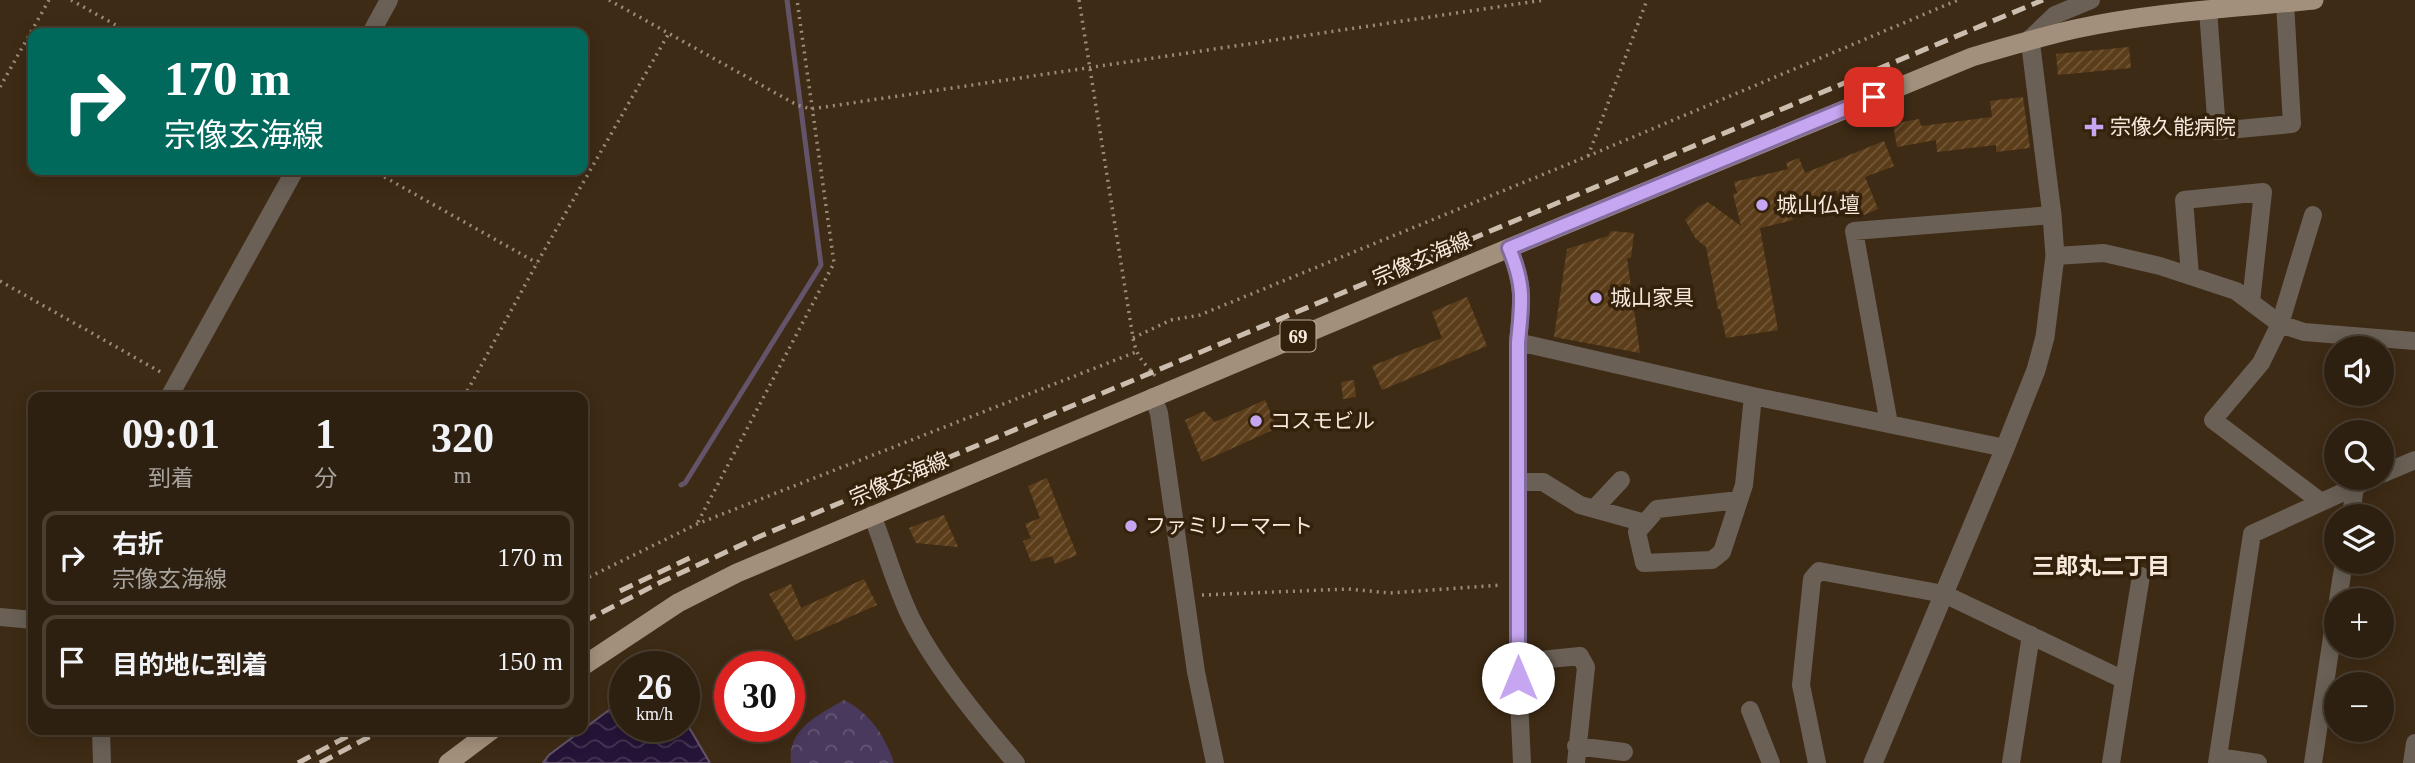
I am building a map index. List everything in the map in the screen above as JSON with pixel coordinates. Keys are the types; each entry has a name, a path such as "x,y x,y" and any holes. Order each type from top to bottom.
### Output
{"main road":[{"name":"宗像玄海線","path":"588,663 678,603 737,572 1972,57 2078,28 2208,10 2314,0"},
{"path":"448,763 485,735"}],"street":[{"path":"374,28 389,0"},
{"path":"1873,763 2036,370 2042,348 2055,257 2030,40 2055,15 2091,0"},
{"path":"2208,10 2217,131 2292,124 2285,3"},
{"path":"174,389 292,175"},
{"path":"2190,275 2184,200 2263,192 2251,302"},
{"path":"1889,424 1853,231 2052,215"},
{"path":"2314,215 2280,324 2261,363 2213,419 2321,502"},
{"path":"1509,248 1516,264 1523,295 1518,342 1518,662 1522,763"},
{"path":"2055,257 2104,253 2190,275 2236,291 2280,324 2304,332 2415,341"},
{"path":"1518,342 1753,396 2005,448"},
{"path":"1160,394 1159,413 1196,672 1215,763"},
{"path":"1739,500 1657,509 1637,532 1644,563 1712,561 1722,552 1744,485 1753,396"},
{"path":"2394,469 2415,460"},
{"path":"1594,509 1621,480"},
{"path":"1518,482 1543,482 1580,505 1644,523"},
{"path":"2258,763 2217,760 2252,534 2346,490"},
{"path":"872,515 894,581 913,621 938,662 1016,763"},
{"path":"1818,763 1801,685 1812,579 1819,571 1944,594 2124,680"},
{"path":"2111,763 2141,576"},
{"path":"0,617 28,620"},
{"path":"2011,763 2031,635"},
{"path":"1518,662 1580,656 1586,667 1576,755 1624,752"},
{"path":"2313,763 2329,658"},
{"path":"1750,710 1771,763"},
{"path":"101,735 102,763"},
{"path":"2412,763 2415,743"}],"path":[{"path":"33,28 49,0"},
{"path":"71,0 121,28"},
{"path":"608,0 797,105 811,109 1089,70 1544,0"},
{"path":"697,524 834,263 797,0"},
{"path":"1079,0 1133,338 1136,352 1160,394"},
{"path":"1588,156 1647,0"},
{"path":"1133,338 1171,320 1200,315 1958,0"},
{"path":"588,174 669,33"},
{"path":"0,87 28,37"},
{"path":"381,175 537,263"},
{"path":"467,392 588,175"},
{"path":"0,281 174,389"},
{"path":"588,578 697,524 1136,352"},
{"path":"1185,596 1348,589 1390,593 1518,584"}],"green space":[{"path":"844,700 853,705 875,726 894,763 791,763 793,742 805,742 805,726"}],"water":[{"path":"609,710 609,742 698,742 710,763 543,763 549,755 576,735 588,735 588,726"}],"building":[{"path":"2129,47 2131,68 2058,75 2056,54"},
{"path":"2023,97 2030,148 1996,152 1996,145 1937,152 1936,140 1897,147 1893,124 1919,119 1921,126 1992,117 1990,101"},
{"path":"1884,141 1894,166 1865,177 1878,209 1864,215 1859,215 1857,211 1847,215 1836,190 1790,209 1793,220 1760,228 1778,330 1726,338 1706,247 1696,239 1685,220 1698,207 1708,202 1741,226 1733,194 1737,193 1734,182 1788,169 1786,163 1799,158 1805,173"},
{"name":"城山家具","path":"1611,231 1634,233 1631,258 1627,258 1640,353 1554,337 1567,249 1608,236"},
{"path":"1467,297 1487,346 1382,390 1372,366 1442,338 1432,312"},
{"path":"1354,380 1356,397 1343,399 1341,382"},
{"path":"1265,400 1277,428 1202,462 1185,420 1204,411 1215,422"},
{"path":"1047,478 1077,555 1055,564 1052,556 1031,562 1023,541 1031,538 1025,524 1040,518 1028,486"},
{"path":"944,515 958,547 916,543 909,528"},
{"path":"864,579 877,605 795,641 769,594 791,584 801,608"}],"waterway":[{"path":"681,485 685,483 821,265 787,0"}],"railway":[{"path":"588,619 763,535 2043,0"},
{"path":"620,591 696,555"},
{"path":"298,763 350,735"},
{"path":"320,763 373,735"}],"place":[{"name":"宗像久能病院","path":"2094,127"},
{"name":"城山仏壇","path":"1762,205"},
{"name":"城山家具","path":"1596,298"},
{"name":"コスモビル","path":"1256,421"},
{"name":"ファミリーマート","path":"1131,526"}],"district":[{"name":"三郎丸二丁目","path":"2101,566"}],"route":[{"path":"1518,678 1518,342 1523,295 1516,264 1509,248 1874,97"}]}
